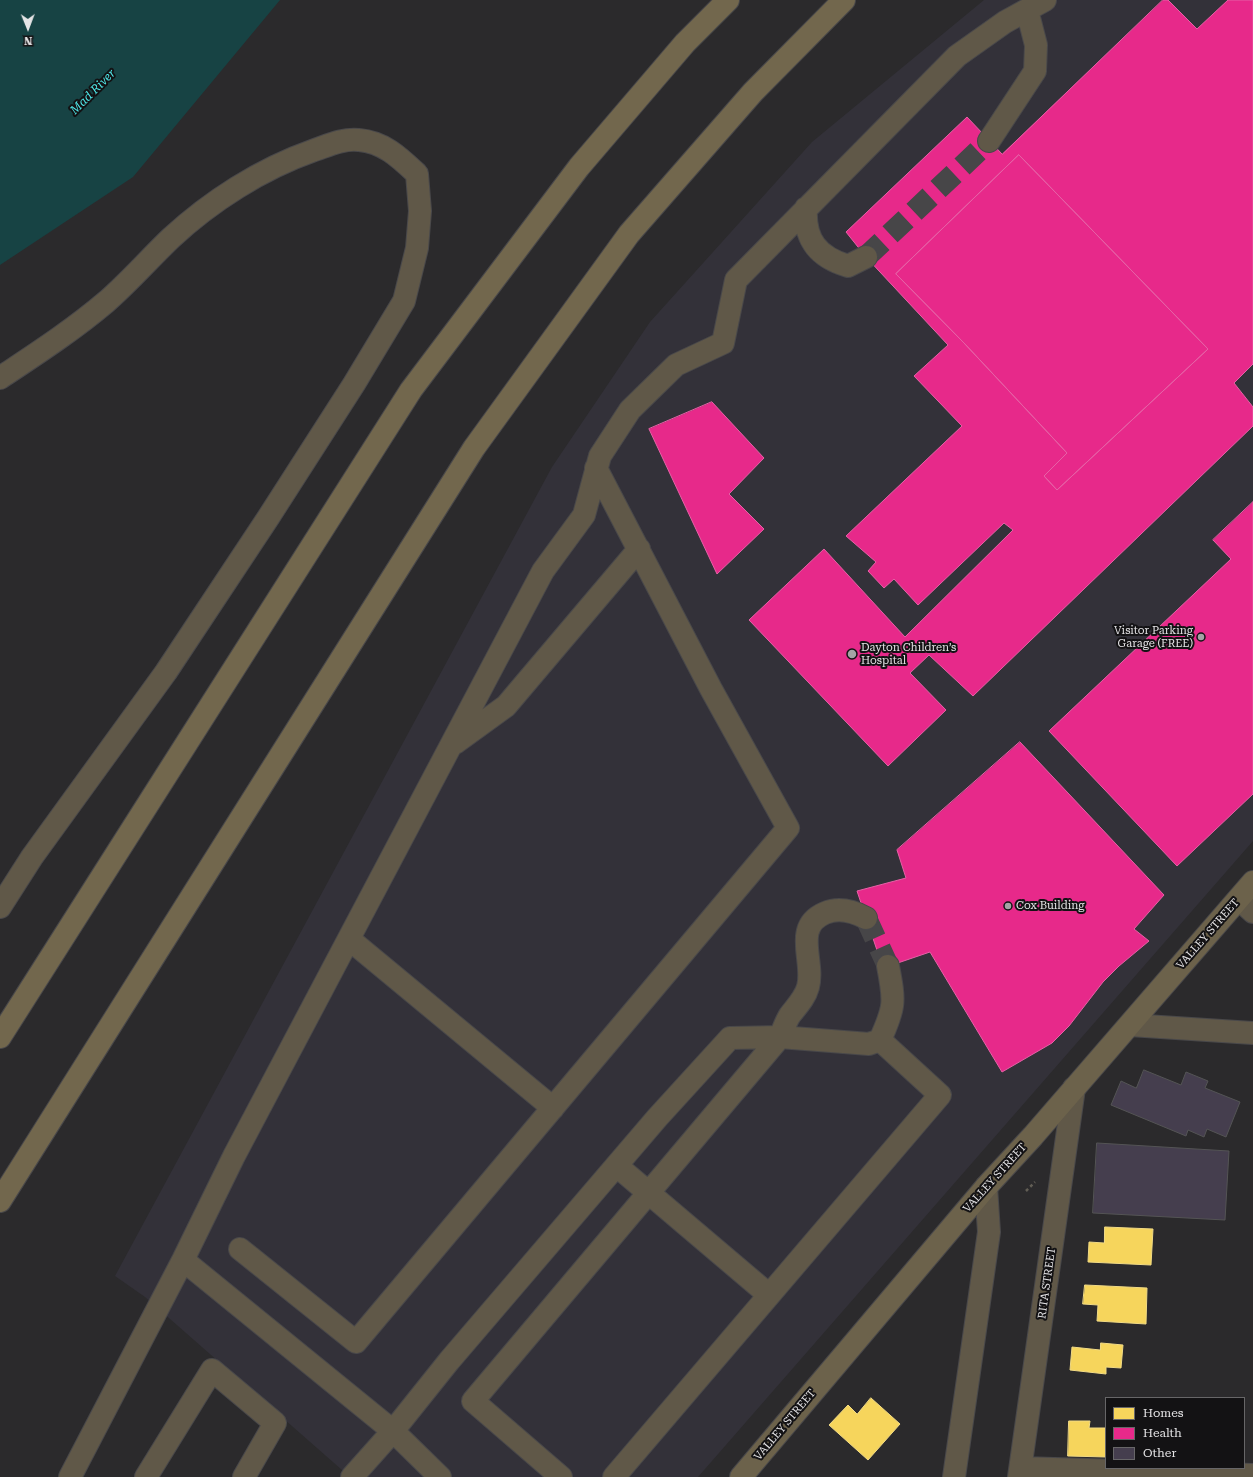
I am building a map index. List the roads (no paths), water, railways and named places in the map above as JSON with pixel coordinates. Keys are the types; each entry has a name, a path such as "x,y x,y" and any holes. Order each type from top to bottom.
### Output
{"highway":[{"path":"0,1037 411,390 579,167 685,43 728,0"},
{"path":"0,1201 35,1148 474,448 629,234 753,92 844,0"},
{"path":"0,1210 35,1148"}],"main road":[{"name":"VALLEY STREET","path":"741,1477 986,1187 1130,1025 1246,905 1253,882"}],"street":[{"path":"70,1477 183,1260 234,1156 543,571 584,515 600,456 630,410 676,365 723,343 736,280 957,56 1005,22 1036,5 1035,71 989,140"},
{"path":"0,378 65,334 106,301 172,237 211,206 253,178 297,156 340,141 358,140 376,143 393,152 417,174 420,211 417,248 404,301 324,431 170,666 32,857 0,908"},
{"path":"806,208 806,222 811,239 819,252 832,261 848,266 866,256"},
{"path":"240,1249 356,1342 788,828 711,689 596,468"},
{"path":"450,747 506,706 639,549"},
{"path":"561,1477 473,1401 780,1037 790,1015 799,1006 808,987 809,969 806,943 809,926 817,916 829,911 844,910 866,918"},
{"path":"349,939 553,1108"},
{"path":"352,1477 393,1431 449,1361 657,1118 730,1038 780,1037 869,1044 880,1040 892,1013 894,994 888,966"},
{"path":"1130,1025 1253,1033"},
{"path":"614,1477 940,1095 880,1040"},
{"name":"RITA STREET","path":"1020,1473 1074,1088"},
{"path":"616,1166 769,1295"},
{"path":"954,1477 989,1232 986,1187"},
{"path":"183,1260 393,1431 440,1477"},
{"path":"146,1477 212,1370 275,1423 244,1477"},
{"path":"1020,1473 1253,1475"}],"water":[{"name":"Mad River","path":"0,0 280,0 133,177 0,265"}],"tunnel":[{"path":"866,257 989,141"},
{"path":"866,918 888,966"}],"place":[{"name":"Visitor Parking Garage (FREE)","path":"1201,637"},
{"name":"Dayton Children’s Hospital","path":"852,654"},
{"name":"Cox Building","path":"1008,906"}]}
